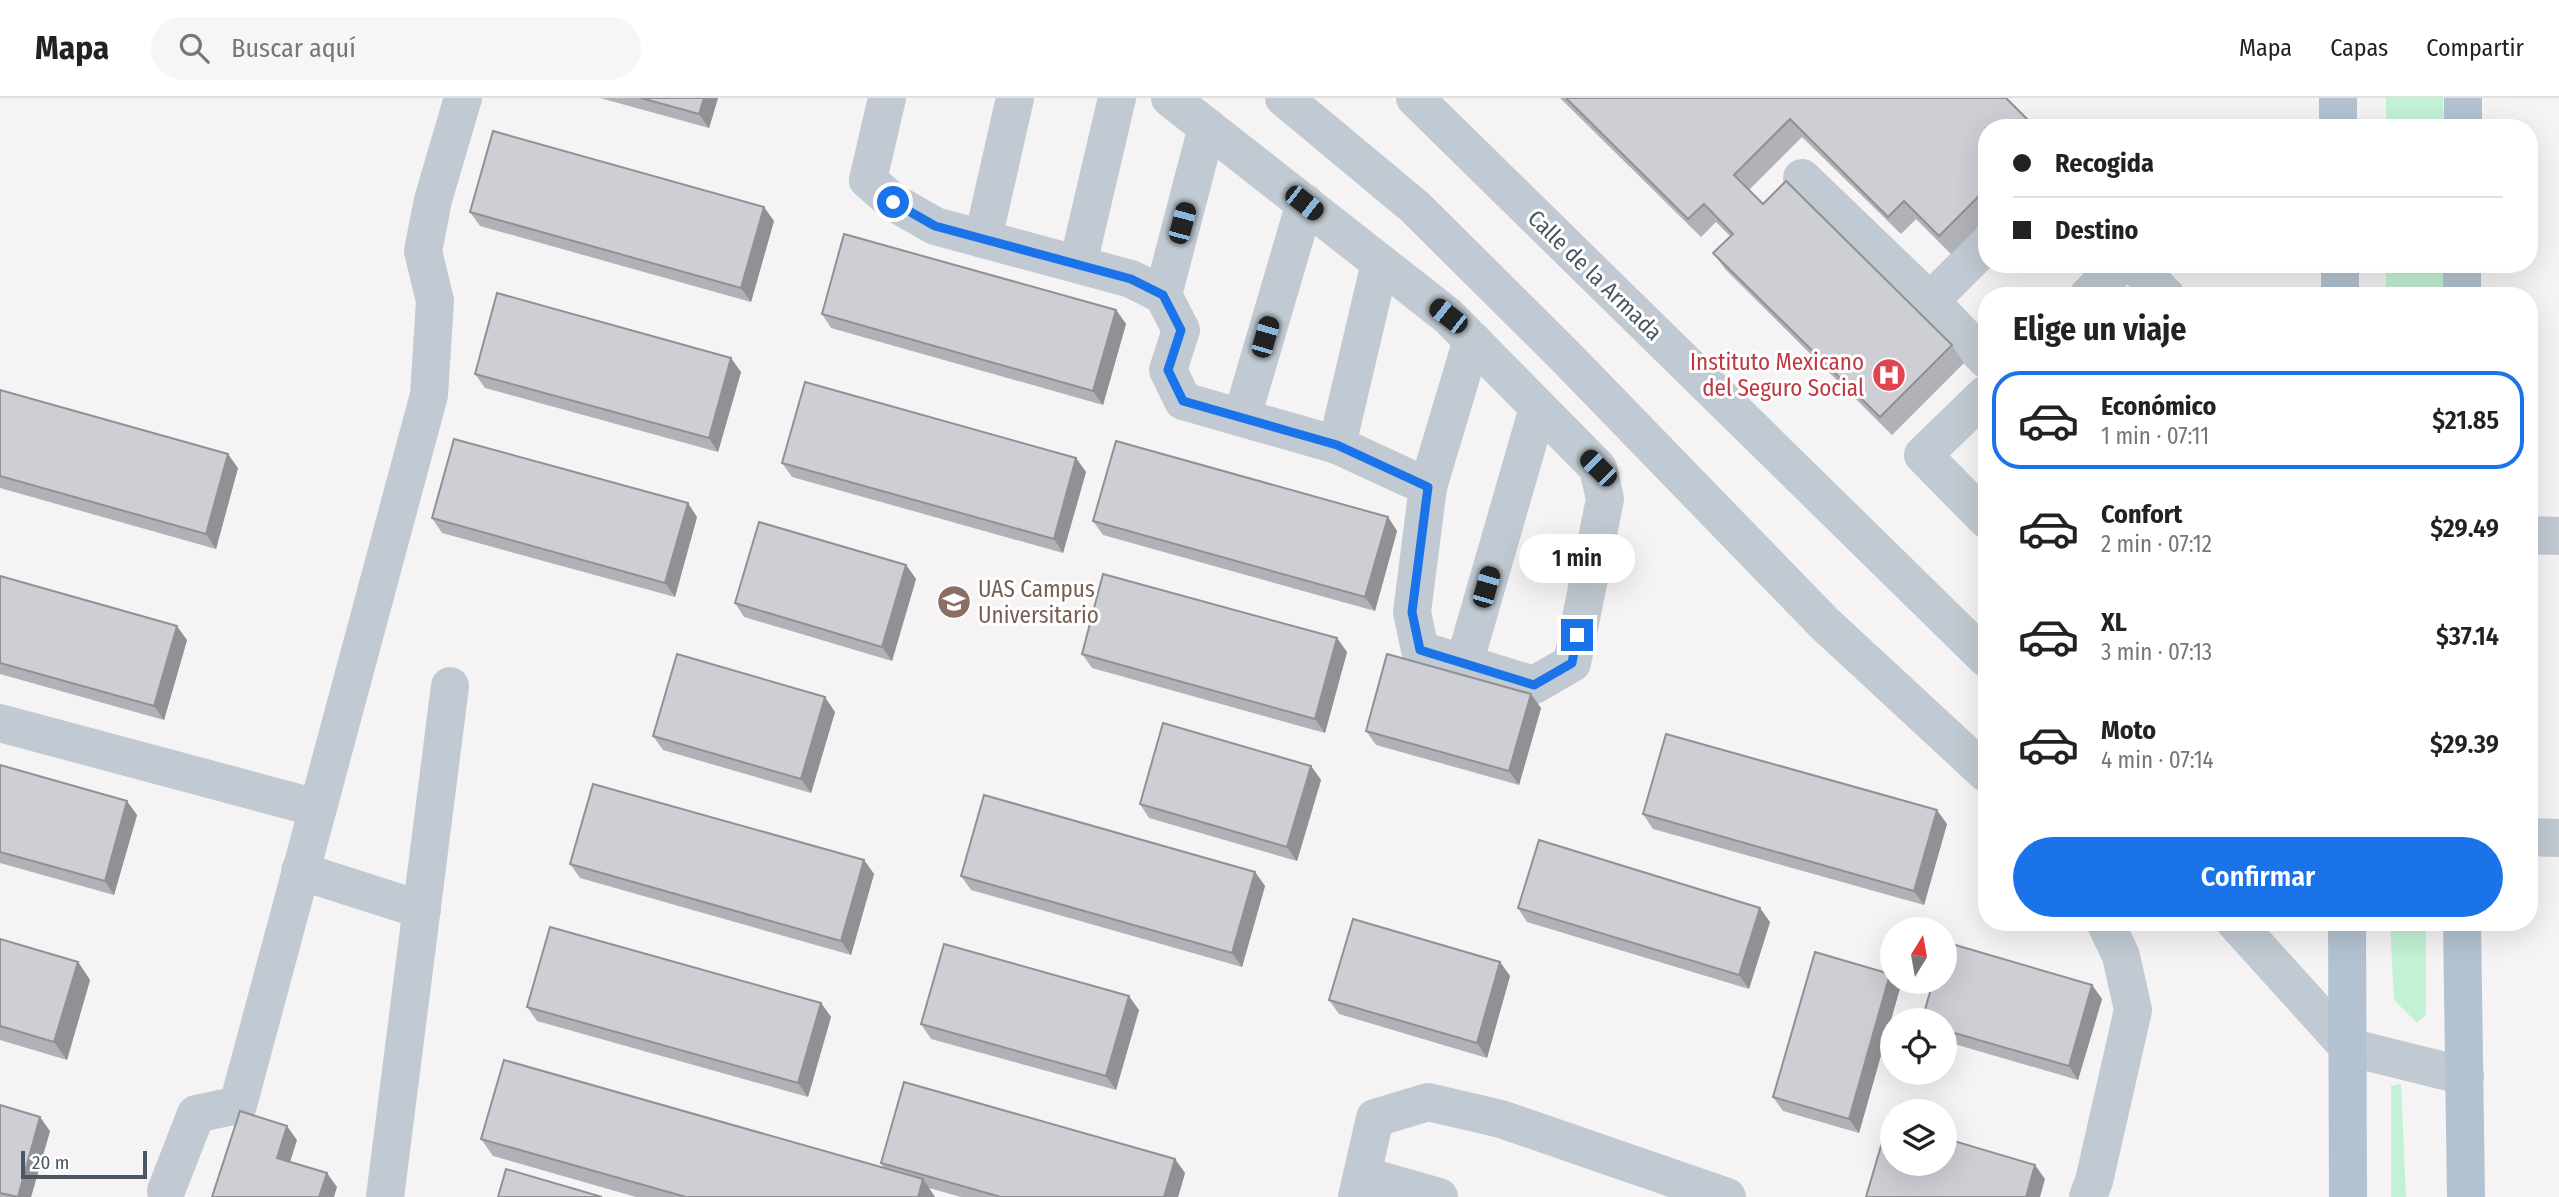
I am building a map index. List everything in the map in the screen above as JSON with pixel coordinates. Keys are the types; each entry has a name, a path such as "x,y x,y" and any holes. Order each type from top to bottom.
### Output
{"main road":[{"path":"2338,98 2339,119"},
{"path":"2463,98 2463,119"},
{"path":"2347,931 2348,1197"},
{"path":"2462,931 2466,1197"}],"street":[{"path":"166,1191 196,1114 237,1105 429,395 435,301 423,251 433,201 463,98"},
{"path":"887,98 868,180 893,202 935,226 1131,279 1163,295 1181,330 1168,370 1183,401 1337,445 1428,487"},
{"path":"983,239 1015,98"},
{"path":"1078,264 1117,98"},
{"path":"1170,98 1448,316 1598,468 1605,499 1572,663 1534,685 1420,650 1412,612 1428,487 1472,341"},
{"path":"1284,98 1415,207 1566,357 1824,623 1978,766"},
{"name":"Calle de la Armada","path":"1415,98 1978,650"},
{"path":"1163,295 1207,127"},
{"path":"1802,178 1978,351"},
{"path":"1242,418 1304,203"},
{"path":"1930,301 1978,253"},
{"path":"1337,445 1380,263"},
{"path":"2097,287 2112,273"},
{"path":"2143,273 2157,287"},
{"path":"1978,402 1923,455 1978,511"},
{"path":"1464,664 1538,408"},
{"path":"2538,535 2559,536"},
{"path":"385,1197 450,686"},
{"path":"0,723 317,808"},
{"path":"2538,837 2559,838"},
{"path":"300,871 422,910"},
{"path":"2088,1197 2133,1010 2121,956 2109,931"},
{"path":"2243,931 2348,1047 2465,1076"},
{"path":"1439,1197 1360,1186 1375,1118 1429,1102 1501,1119 1727,1197"}],"green space":[{"path":"2386,98 2443,98 2444,119 2386,119"},
{"path":"2386,273 2446,273 2447,287 2386,287"},
{"path":"2390,931 2426,931 2426,1015 2417,1023 2394,1000"},
{"path":"2401,1084 2406,1197 2391,1197 2391,1086"}],"building":[{"path":"641,98 704,98 699,114"},
{"path":"1566,98 2006,98 2027,119 1978,119 1978,197 1939,236 1904,201 1888,217 1790,119 1734,175 1763,204 1786,181 1952,345 1880,417 1713,253 1733,234 1704,204 1688,219"},
{"path":"493,131 764,207 741,288 470,212"},
{"path":"844,234 1116,310 1093,391 822,314"},
{"path":"497,293 731,358 709,438 475,374"},
{"path":"805,382 1076,458 1054,539 782,463"},
{"path":"0,390 228,454 206,534 0,476"},
{"path":"454,439 688,503 665,583 432,518"},
{"path":"1116,441 1388,517 1365,597 1093,521"},
{"path":"759,522 906,565 882,647 735,603"},
{"path":"1103,574 1337,638 1315,719 1082,654"},
{"path":"0,576 177,626 154,706 0,663"},
{"path":"677,654 825,697 801,779 653,736"},
{"path":"1387,654 1531,694 1509,771 1366,731"},
{"path":"1163,723 1311,766 1287,847 1140,804"},
{"path":"1666,734 1937,810 1914,891 1643,814"},
{"path":"0,765 127,801 105,881 0,852"},
{"path":"593,784 864,860 841,941 570,864"},
{"path":"984,795 1255,872 1232,953 961,876"},
{"path":"1539,840 1760,908 1739,975 1518,908"},
{"path":"1353,919 1500,962 1477,1043 1329,1000"},
{"path":"550,927 821,1003 798,1083 527,1007"},
{"path":"0,939 78,962 54,1042 0,1026"},
{"path":"944,944 1129,996 1106,1076 921,1024"},
{"path":"1957,946 2092,985 2069,1066 1957,1034 1957,1008 1925,1008 1930,994 1957,994"},
{"path":"1815,952 1880,971 1880,994 1884,994 1849,1119 1773,1097"},
{"path":"504,1060 923,1179 918,1197 686,1197 481,1139"},
{"path":"904,1082 1175,1159 1164,1197 1001,1197 881,1163"},
{"path":"0,1105 40,1117 18,1197 0,1193"},
{"path":"240,1111 287,1126 277,1158 327,1173 319,1197 212,1197"},
{"path":"1957,1142 2035,1165 2026,1197 1866,1197 1880,1149 1880,1176 1957,1176"},
{"path":"506,1169 602,1197 498,1197"}],"place":[{"name":"Instituto Mexicano del Seguro Social","path":"1889,375"},
{"name":"UAS Campus Universitario","path":"954,602"}],"route":[{"path":"893,202 935,226 1131,279 1163,295 1181,330 1168,370 1183,401 1337,445 1428,487 1412,612 1420,650 1534,685 1572,663 1577,635"}]}
